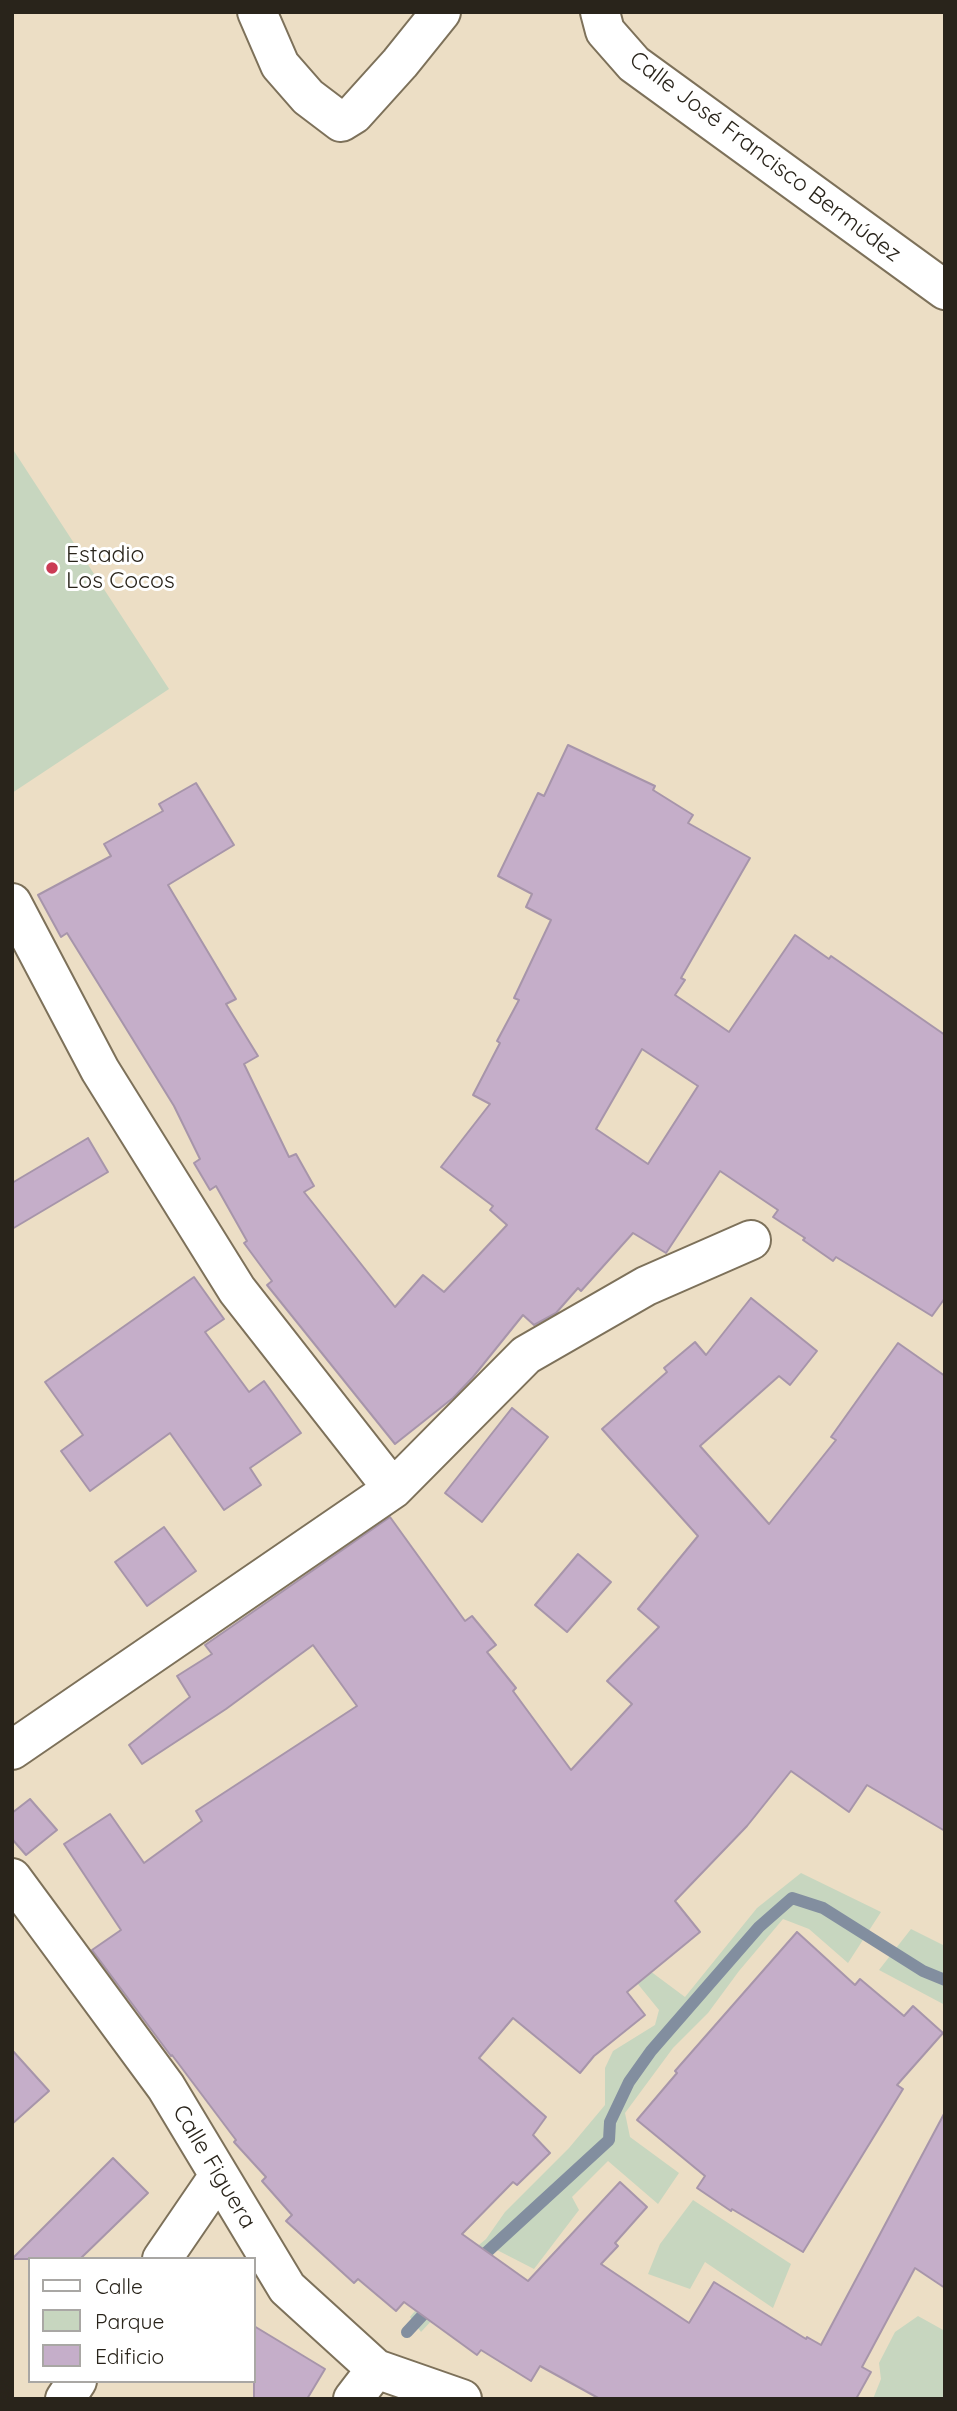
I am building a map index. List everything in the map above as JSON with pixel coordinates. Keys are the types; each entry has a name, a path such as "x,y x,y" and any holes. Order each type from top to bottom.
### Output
{"street":[{"path":"257,12 280,65 308,97 341,122 354,114 400,63 440,12"},
{"name":"Calle José Francisco Bermúdez","path":"600,12 605,31 634,64 945,290"},
{"path":"12,903 100,1070 237,1290 393,1489"},
{"path":"12,1749 393,1489 526,1355 646,1286 751,1240"},
{"name":"Calle Figuera","path":"12,1878 166,2087 287,2288 365,2384 462,2399"},
{"path":"163,2257 218,2177"},
{"path":"65,2399 76,2383"}],"green space":[{"name":"Estadio Los Cocos","path":"12,448 169,689 12,793"},
{"path":"801,1873 881,1912 848,1963 809,1929 783,1919 708,2013 673,2048 625,2113 630,2137 679,2173 658,2204 608,2161 572,2197 579,2210 534,2269 497,2250 421,2332 410,2317 448,2271 486,2239 505,2212 569,2148 605,2105 605,2068 613,2051 655,2025 659,2010 637,1983 646,1968 685,1997 757,1908"},
{"path":"911,1929 945,1946 945,2005 879,1970"},
{"path":"693,2200 791,2264 773,2308 705,2262 690,2289 648,2274 660,2244"},
{"path":"918,2316 945,2331 945,2399 873,2399 881,2379 879,2363 895,2332"}],"building":[{"path":"568,745 655,786 653,790 693,815 688,823 750,858 681,978 685,980 675,995 729,1032 795,935 829,959 831,956 945,1035 945,1298 932,1316 836,1257 833,1261 773,1217 778,1210 720,1171 666,1253 633,1233 581,1291 578,1288 556,1313 534,1325 523,1315 453,1398 395,1444 267,1285 272,1281 244,1243 247,1241 216,1186 210,1190 194,1163 200,1159 174,1106 67,933 61,937 38,895 111,856 104,844 163,811 159,804 196,783 234,845 168,885 236,999 226,1004 258,1056 244,1064 289,1157 296,1154 314,1186 304,1192 395,1307 423,1275 444,1292 507,1225 490,1210 493,1206 441,1167 490,1104 473,1095 500,1043 497,1041 519,1000 514,998 551,920 526,907 532,894 498,876 538,793 544,796","holes":["642,1049 698,1086 648,1164 596,1129"]},
{"path":"88,1138 108,1172 12,1229 12,1183"},
{"path":"194,1277 224,1319 205,1332 249,1392 264,1381 301,1433 250,1468 261,1485 224,1510 170,1433 90,1491 61,1451 83,1435 45,1382"},
{"path":"751,1298 817,1351 790,1385 779,1376 700,1446 769,1524 836,1440 831,1437 898,1343 945,1376 945,1831 867,1785 849,1812 791,1771 747,1826 675,1901 700,1932 627,1992 645,2015 594,2056 580,2073 513,2018 479,2058 546,2117 533,2135 550,2153 517,2185 513,2182 462,2234 528,2281 620,2182 647,2207 615,2243 618,2246 601,2264 689,2323 714,2282 806,2339 807,2337 821,2345 945,2112 945,2288 915,2268 862,2367 871,2372 856,2399 600,2399 540,2366 531,2381 481,2350 477,2355 404,2302 396,2311 358,2279 354,2283 286,2221 292,2215 262,2181 266,2177 234,2142 236,2140 92,1950 121,1930 64,1844 110,1814 144,1863 202,1821 196,1811 357,1706 313,1645 226,1709 142,1764 129,1745 190,1697 177,1676 212,1654 205,1645 390,1517 465,1621 472,1616 496,1645 487,1652 516,1688 513,1691 571,1770 632,1704 607,1681 659,1627 638,1609 698,1536 602,1429 667,1372 664,1368 695,1342 706,1355"},
{"path":"512,1408 548,1437 482,1522 445,1493"},
{"path":"164,1527 196,1571 147,1606 115,1562"},
{"path":"578,1554 611,1582 567,1632 535,1605"},
{"path":"30,1799 57,1830 26,1855 12,1839 12,1813"},
{"path":"797,1932 855,1985 860,1979 904,2016 913,2006 943,2033 897,2085 903,2089 803,2252 732,2209 731,2211 697,2188 705,2176 637,2120 677,2073 675,2071"},
{"path":"12,2050 49,2091 12,2124"},
{"path":"113,2158 148,2193 82,2257 12,2259"},
{"path":"256,2327 325,2369 307,2399 254,2399"}],"waterway":[{"path":"476,2262 609,2140 610,2122 629,2082 651,2051 759,1927 792,1898 823,1908 923,1971 945,1980"},
{"path":"407,2332 433,2304"}],"place":[{"name":"Estadio Los Cocos","path":"52,568"}]}
